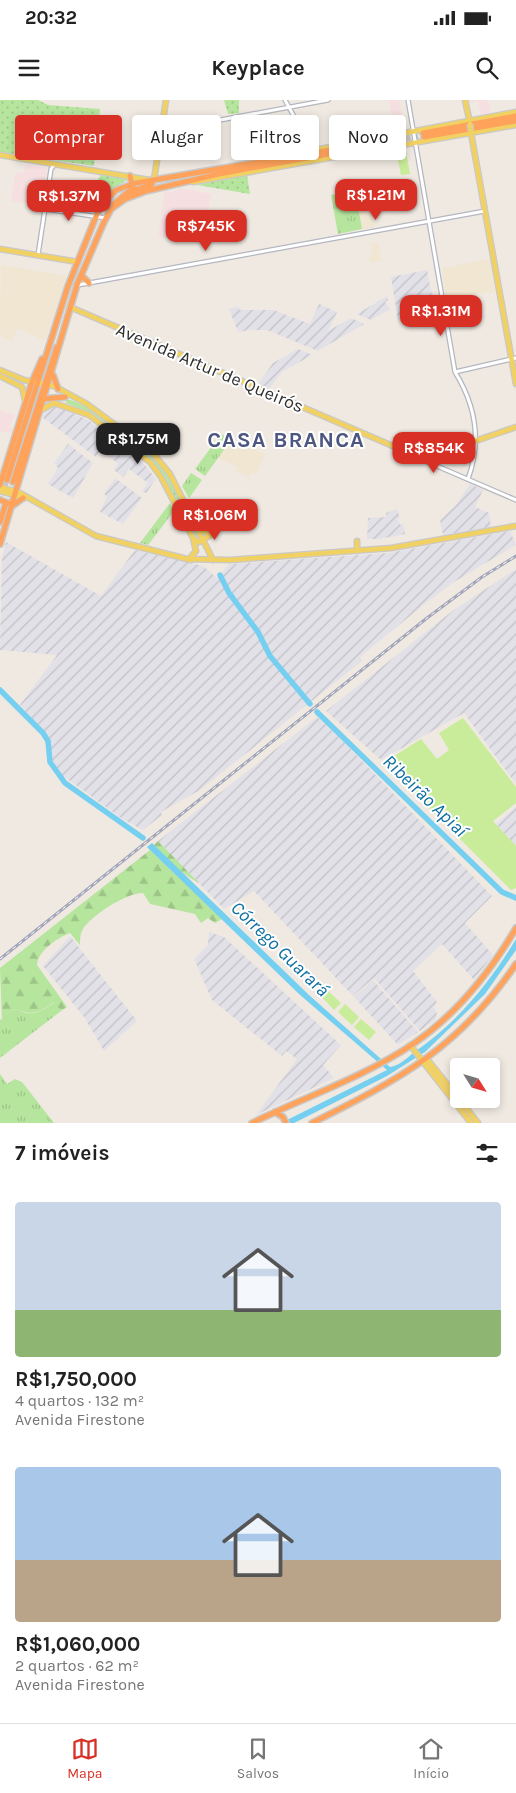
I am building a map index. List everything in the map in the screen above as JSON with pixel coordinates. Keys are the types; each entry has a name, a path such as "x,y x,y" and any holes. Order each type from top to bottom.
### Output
{"highway":[{"path":"516,116 424,135 516,121"},
{"path":"112,210 129,197 150,190 329,153"},
{"path":"0,544 15,493 11,479 34,382 49,347 68,286 100,207 109,196 132,184 265,160"},
{"path":"11,479 42,399 77,285 106,218 116,201 133,188 130,176"},
{"path":"126,194 150,185 152,180"},
{"path":"78,262 87,262"},
{"path":"81,275 89,282"},
{"path":"68,286 77,285"},
{"path":"64,301 70,307"},
{"path":"46,384 52,372 60,341"},
{"path":"52,372 58,388"},
{"path":"28,404 42,399 66,397"},
{"path":"0,488 11,479 41,410 42,399"},
{"path":"10,508 23,498"},
{"path":"0,522 2,501 7,502 10,508"},
{"path":"252,1123 412,1047 447,1017 477,986 499,956 516,928"},
{"path":"312,1123 380,1089 423,1060 483,1007 516,964"},
{"path":"275,1112 285,1120"}],"main road":[{"path":"164,115 166,100"},
{"path":"466,100 485,211 514,358 516,384"},
{"path":"406,134 516,112"},
{"path":"406,143 416,143 516,125"},
{"path":"0,156 152,180 156,160"},
{"path":"0,249 78,262"},
{"name":"Avenida Artur de Queirós","path":"70,307 422,459"},
{"path":"0,370 58,388 96,409 156,455 172,478 213,560"},
{"path":"0,376 22,387 26,393 28,404"},
{"path":"66,406 64,402 66,397 72,397"},
{"path":"41,410 52,403 89,415 150,462 161,477 193,538 196,551 189,559"},
{"path":"422,459 516,427"},
{"path":"0,488 31,500 96,536 189,559 213,560 392,548 516,526"},
{"path":"15,493 31,500"},
{"path":"193,538 198,542 203,540 213,529 206,532 198,530"},
{"path":"356,551 357,541"},
{"path":"412,1047 478,1123"},
{"path":"423,1060 471,1123"}],"street":[{"path":"285,100 293,115"},
{"path":"221,120 328,100"},
{"path":"408,100 455,372 470,402 476,440 474,461 468,479"},
{"path":"46,163 51,169"},
{"path":"38,255 51,169 55,164"},
{"path":"45,209 106,218"},
{"path":"77,285 485,211"},
{"path":"455,372 514,358"},
{"name":"Avenida Artur de Queirós","path":"422,459 516,500"}],"shaded area":[{"path":"389,100 399,100 402,115 392,115"},
{"path":"468,100 488,100 491,113 481,115 478,101 469,103"},
{"path":"26,164 47,168 41,205 11,201 16,172 24,173"},
{"path":"180,188 211,194 203,244 158,237 165,191 172,192"},
{"path":"372,208 375,227 362,229 359,210"},
{"path":"378,242 381,261 370,263 369,255 373,254 371,243"},
{"path":"490,259 495,292 446,297 442,268"},
{"path":"1,265 66,276 45,341 17,328 12,342 0,336"},
{"path":"427,270 433,301 441,304 442,312 398,320 391,277"},
{"path":"387,296 388,300 385,302 390,309 371,320 357,314"},
{"path":"319,304 337,312 328,331 351,318 364,324 318,351 267,330 238,332 229,309 238,306 240,310 273,310 310,324"},
{"path":"298,349 312,355 282,372 269,389 258,384 273,363"},
{"path":"54,405 88,420 110,437 96,457 43,418 46,409"},
{"path":"0,410 15,415 9,427 15,429 13,434 0,431"},
{"path":"231,440 265,454 256,474 251,473 249,477 236,471 238,467 218,458"},
{"path":"117,442 144,464 156,479 146,493 142,491 148,483 129,469 123,477 114,470 118,464 106,454"},
{"path":"68,444 93,463 73,498 48,484 58,468 54,463"},
{"path":"115,478 142,498 123,524 100,512 107,496 104,494"},
{"path":"470,484 483,490 475,507 489,513 491,527 443,535 440,520 456,505"},
{"path":"397,509 400,518 398,519 400,525 403,524 405,534 379,539 367,539 368,518 386,517 386,513"},
{"path":"510,531 516,545 454,582 427,602 360,657 362,661 200,790 161,812 162,815 143,830 124,820 62,775 52,760 48,736 20,705 57,655 0,650 2,558 6,542 101,596 135,550 203,566 217,578 229,564 388,553"},
{"path":"516,569 516,784 464,713 381,760 326,711 455,609"},
{"path":"317,717 336,734 492,896 465,923 493,955 474,980 442,944 413,971 437,1002 434,1007 437,1014 435,1020 420,1031 374,978 353,996 254,891 224,909 158,841"},
{"path":"516,807 516,846 496,824"},
{"path":"209,932 224,937 341,1045 323,1065 334,1078 256,1115 297,1059 286,1051 282,1056 212,1000 194,959 208,945"},
{"path":"70,936 137,1021 104,1051 84,1017 43,966"},
{"path":"373,980 418,1032 398,1045 354,997"}],"green space":[{"path":"0,100 38,100 48,105 100,109 99,115 15,115 15,154 0,152"},
{"path":"224,100 239,100 239,113 228,114"},
{"path":"406,151 410,174 401,175 398,160 406,160"},
{"path":"54,160 95,160 94,166"},
{"path":"101,175 126,178 127,180 112,189 99,202 96,195 98,197 100,182 98,179"},
{"path":"247,175 250,194 197,185"},
{"path":"355,190 362,229 338,234 331,195"},
{"path":"66,399 87,407 99,415 138,443 155,459 181,498 194,522 200,540 196,540 166,480 150,458 92,413 66,403"},
{"path":"221,434 231,440 205,476 195,469"},
{"path":"191,473 202,480 189,498 182,486"},
{"path":"170,503 174,511 148,545 140,543"},
{"path":"463,718 516,787 516,803 493,821 516,846 516,888 511,890 424,803 428,798 422,792 417,796 383,763 421,739 437,759 449,750 439,733"},
{"path":"158,841 199,883 180,871 164,856 154,845"},
{"path":"150,850 222,919 215,923 208,918 201,923 195,914 150,904 143,893 119,901 101,911 87,923 81,933 80,945 70,933 59,938 44,950 38,960 37,965 67,1007 61,1011 54,1002 32,1013 17,1009 7,1013 2,1021 0,968"},
{"path":"327,990 341,1003 334,1010 321,996"},
{"path":"55,1002 61,1011 0,1058 0,1019 2,1020 7,1013 17,1009 22,1012 32,1013 41,1011"},
{"path":"345,1004 359,1017 352,1025 338,1012"},
{"path":"361,1019 376,1032 369,1040 354,1027"},
{"path":"0,1074 7,1084 15,1079 22,1082 54,1123 0,1123"}],"water":[{"path":"152,843 309,995 390,1067 397,1065 429,1042 458,1016 483,987 516,939 516,950 485,994 425,1052 387,1076 294,1123 281,1123 387,1070 299,994 147,847"}],"waterway":[{"name":"Ribeirão Apiaí","path":"220,575 229,593 258,632 270,656 310,704"},
{"name":"Córrego Guarará","path":"0,690 43,733 48,741 50,762 65,783 143,838"},
{"name":"Ribeirão Apiaí","path":"317,712 502,892 516,898"}],"tunnel":[{"path":"406,136 423,133"},
{"path":"406,140 424,137"},
{"path":"0,501 7,480"}],"railway":[{"path":"0,959 427,618 482,577 516,556"}],"district":[{"name":"CASA BRANCA","path":"286,440"}]}
